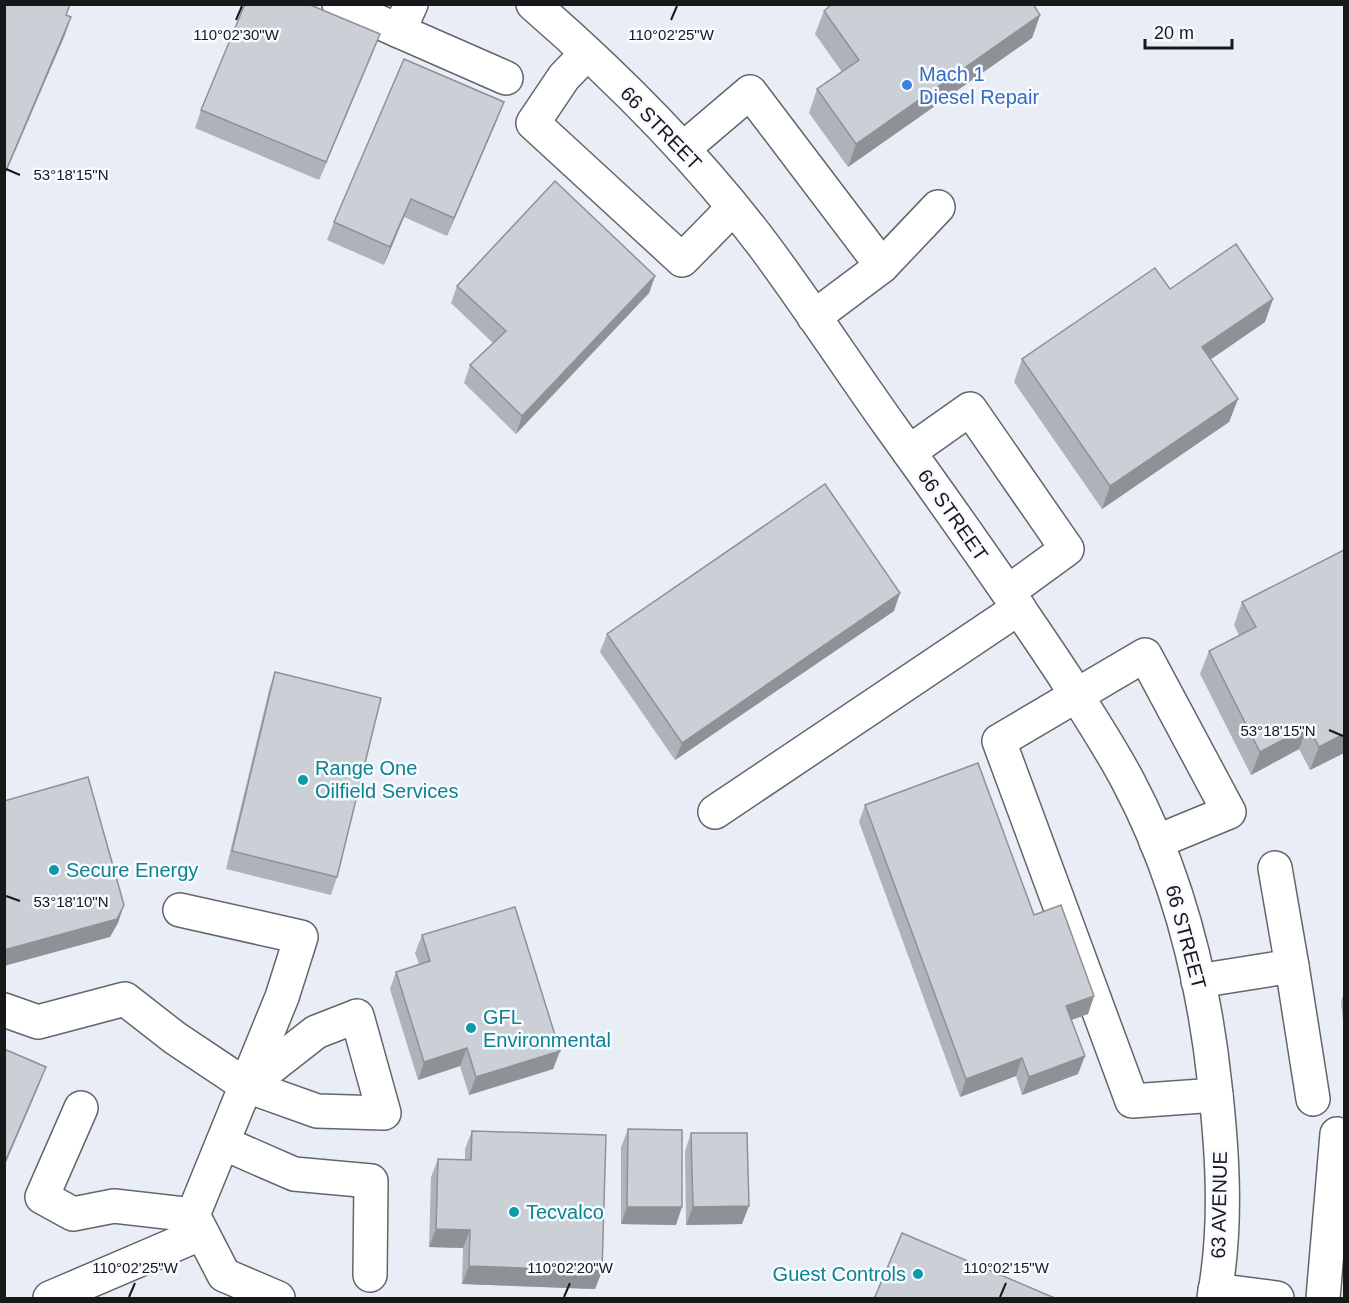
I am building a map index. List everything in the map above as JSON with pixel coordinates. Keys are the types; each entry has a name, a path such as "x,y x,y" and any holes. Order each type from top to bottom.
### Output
{"street":[{"path":"339,4 405,18 506,78"},
{"name":"66 STREET","path":"533,4 587,53 683,149 733,208 814,317 1013,600 1077,696 1129,781 1156,842 1187,930 1209,1032 1217,1103"},
{"path":"587,53 564,77 533,123 682,260 733,208"},
{"path":"683,149 750,92 882,266"},
{"path":"814,317 882,266 938,207"},
{"path":"715,812 1013,600 1067,549 970,410 909,452"},
{"path":"1156,842 1229,812 1145,655 999,741 1132,1101 1217,1103"},
{"path":"1275,868 1313,1100"},
{"path":"180,910 301,937 282,997 223,1143 198,1224 224,1275 226,1288 278,1299"},
{"path":"1198,981 1292,966"},
{"path":"4,1010 38,1022 125,999 175,1038 247,1086"},
{"name":"63 AVENUE","path":"1215,1294 1222,1193 1217,1103"},
{"path":"81,1108 42,1197 73,1214 114,1206 198,1224"},
{"path":"1323,1299 1337,1134"},
{"path":"223,1143 294,1174 371,1181 370,1275"},
{"path":"50,1299 198,1224"},
{"path":"1215,1294 1277,1299"}],"building":[{"path":"4,4 70,4 66,15 71,17 4,175"},
{"path":"245,4 308,4 380,34 326,162 201,110"},
{"name":"Mach 1 Diesel Repair","path":"832,4 1033,4 1040,15 856,144 817,89 859,60 824,11"},
{"path":"404,59 504,102 454,218 411,199 390,247 334,222"},
{"path":"555,181 655,276 522,416 470,365 506,331 457,286"},
{"path":"1236,244 1273,299 1202,347 1238,399 1110,486 1022,359 1155,268 1170,289"},
{"path":"825,484 900,593 682,743 607,634"},
{"path":"1344,550 1344,734 1319,747 1308,726 1260,752 1209,651 1256,627 1242,602"},
{"name":"Range One Oilfield Services","path":"275,672 381,698 337,877 232,851"},
{"path":"978,763 1034,915 1061,905 1094,996 1066,1006 1085,1056 1029,1077 1022,1058 966,1079 865,805"},
{"name":"Secure Energy","path":"88,777 124,905 117,919 4,950 4,801"},
{"name":"GFL Environmental","path":"515,907 560,1051 476,1077 467,1048 424,1062 396,972 430,961 422,935"},
{"path":"4,1049 46,1067 4,1164"},
{"path":"628,1129 682,1130 682,1207 627,1207"},
{"name":"Tecvalco","path":"472,1131 606,1135 602,1271 469,1266 470,1230 436,1229 438,1159 471,1160"},
{"path":"691,1133 747,1133 749,1206 693,1207"},
{"path":"902,1233 1057,1299 874,1299"}],"place":[{"name":"Mach 1 Diesel Repair","path":"907,85"},
{"name":"Range One Oilfield Services","path":"303,780"},
{"name":"Secure Energy","path":"54,870"},
{"name":"GFL Environmental","path":"471,1028"},
{"name":"Tecvalco","path":"514,1212"},
{"name":"Guest Controls","path":"918,1274"}]}
